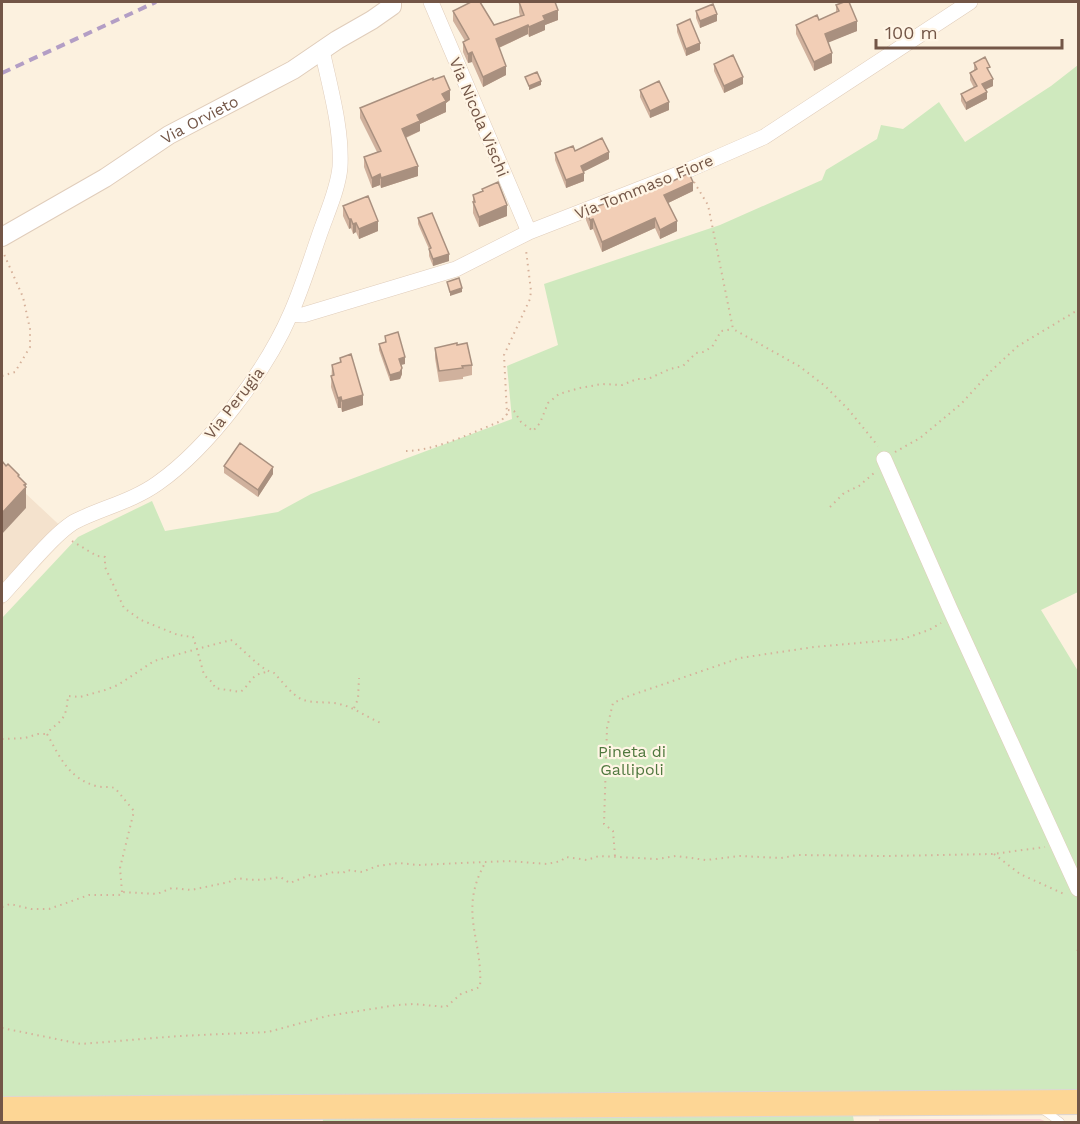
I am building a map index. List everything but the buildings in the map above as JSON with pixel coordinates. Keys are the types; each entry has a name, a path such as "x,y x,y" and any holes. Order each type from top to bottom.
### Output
{"main road":[{"path":"2,1109 245,1115 1078,1102"}],"street":[{"name":"Via Orvieto","path":"2,237 105,178 169,135 293,70 337,40 372,20 392,6 392,2"},
{"name":"Via Nicola Vischi","path":"431,2 526,234"},
{"name":"Via Tommaso Fiore","path":"291,314 303,315 456,269 526,234 687,171 764,137 970,2"},
{"name":"Via Perugia","path":"2,595 74,522 102,512 157,484 183,462 207,439 263,368 291,314 331,202 340,169 338,129 322,50"},
{"path":"886,462 950,609 1060,846 1074,893"}],"lane":[{"path":"1030,1103 1060,1122"}],"path":[{"path":"699,188 708,205 712,221 713,238 733,328"},
{"path":"406,451 418,451 435,446 501,422 508,410 504,355 530,299 531,291 526,234"},
{"path":"2,249 23,297 30,329 30,347 15,372 2,376"},
{"path":"830,507 844,493 859,486 867,477 961,404 1018,346 1078,310"},
{"path":"508,410 514,411 521,422 533,430 540,423 548,403 559,394 602,384 622,385 637,379 648,379 683,366 696,353 712,347 721,331 733,328 799,366 825,386 848,408 875,441 886,462"},
{"path":"59,535 105,557 105,567 124,608 141,620 178,635 193,638 204,675 215,688 240,692 243,691 251,677 266,672 274,673 294,695 302,700 341,704 346,708 354,708 381,723"},
{"path":"615,856 613,831 604,824 607,728 613,704 629,696 740,658 814,647 903,639 929,630 941,622 950,609"},
{"path":"47,734 64,716 68,696 80,697 105,690 118,685 154,661 196,649 231,640 246,651 266,672"},
{"path":"354,708 358,699 359,678"},
{"path":"2,739 47,734"},
{"path":"47,734 67,770 75,777 97,786 115,788 134,812 120,868 122,892"},
{"path":"2,907 10,904 31,909 49,909 89,895 118,895 122,892 157,894 172,888 190,890 229,882 237,878 250,882 260,878 280,877 290,883 310,875 316,877 334,872 343,873 347,870 362,872 377,866 399,863 418,865 508,861 547,864 561,861 566,857 587,860 599,855 657,859 676,856 706,860 740,856 781,858 798,855 861,857 993,854 1028,848 1060,846"},
{"path":"993,854 1020,874 1041,885 1074,893"},
{"path":"2,1028 81,1044 268,1032 327,1016 397,1005 446,1007 461,994 480,987 472,901 479,874 485,863"}],"shaded area":[{"path":"2,453 4,470 10,479 69,534 2,606"},
{"path":"879,1119 1040,1119 1047,1122 879,1122"}],"green space":[{"name":"Pineta di Gallipoli","path":"1078,65 1078,592 1041,610 1078,671 1078,1090 1048,1090 1043,1093 887,1093 853,1116 854,1122 323,1122 321,1097 2,1099 2,618 78,537 152,501 165,531 278,512 311,494 512,419 507,366 558,345 544,284 720,225 822,180 826,170 877,139 881,125 903,129 939,102 965,142 1051,86"}],"railway":[{"path":"2,73 156,2"}]}
